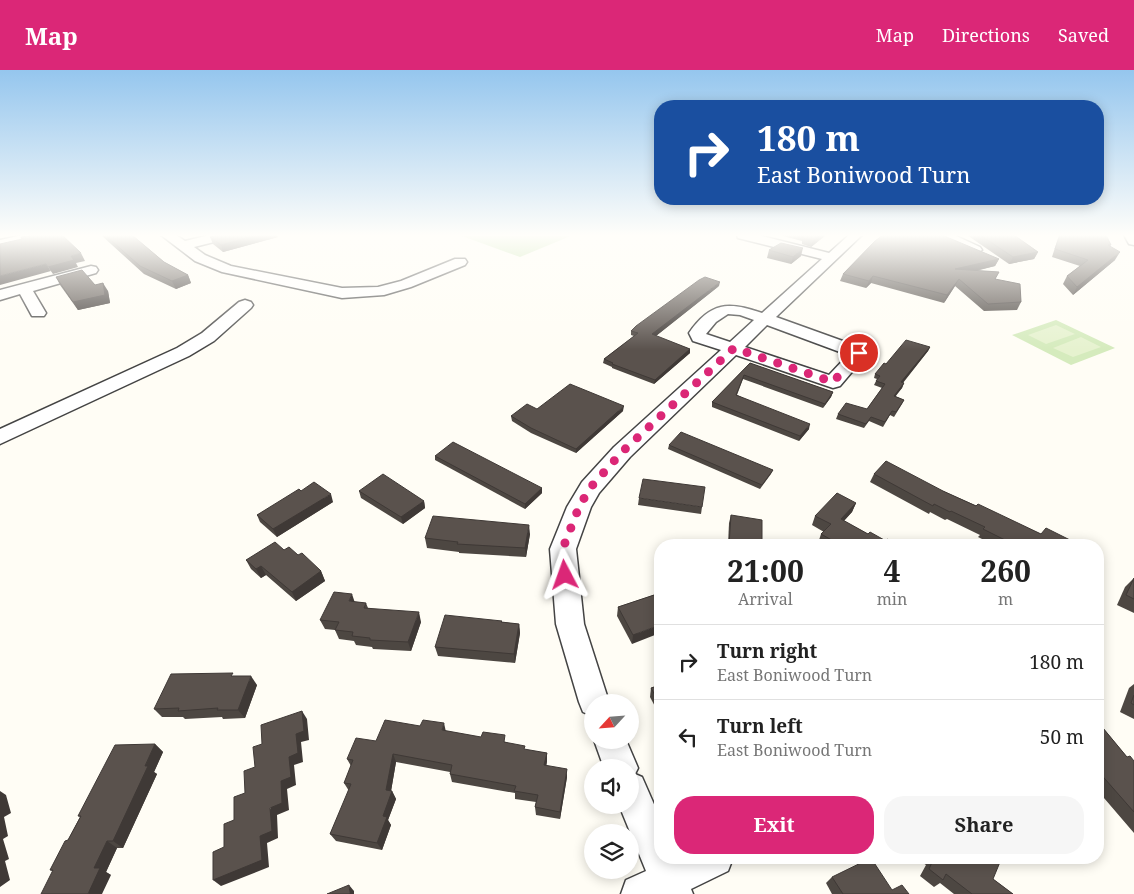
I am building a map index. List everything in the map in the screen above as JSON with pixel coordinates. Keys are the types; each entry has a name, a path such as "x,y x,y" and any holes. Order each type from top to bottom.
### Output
{"street":[{"path":"0,295 78,273"},
{"path":"248,273 342,293 379,292 432,273"},
{"path":"592,694 570,624 563,548 579,507 590,488 622,452 813,273"},
{"path":"24,288 38,313"},
{"path":"0,437 183,352 208,337 245,305"},
{"path":"727,309 743,311 859,353 833,382 734,348 699,337 696,333 707,320 718,312 727,309"},
{"path":"638,814 661,890 705,864"}],"green space":[{"path":"1056,320 1115,348 1071,365 1012,335"},
{"path":"1056,325 1075,334 1046,344 1028,335"},
{"path":"1081,337 1101,347 1073,357 1053,348"}],"building":[{"path":"69,273 85,273 95,285 103,283 105,295 73,302 56,277"},
{"path":"156,273 188,275 172,281"},
{"path":"998,273 995,279 1020,284 1021,302 988,304 959,279 947,295 873,276 869,281 843,274"},
{"path":"1070,273 1094,273 1077,287 1067,276"},
{"path":"705,277 720,282 652,334 690,349 655,380 612,364 604,359 638,333 631,331 636,326"},
{"path":"906,340 930,347 901,382 904,383 894,396 904,400 896,412 892,411 885,422 871,417 866,424 838,414 846,403 867,409 885,384 876,381 880,376 875,374"},
{"path":"750,363 833,392 825,404 744,375 736,395 810,424 800,436 712,402"},
{"path":"570,384 624,406 576,449 531,428 511,416 527,404 537,409"},
{"path":"681,432 773,470 762,485 669,445"},
{"path":"453,442 542,488 525,504 435,456"},
{"path":"886,461 943,491 976,506 978,504 1041,534 1046,528 1068,539 1003,539 983,529 985,527 934,504 933,506 874,474"},
{"path":"383,474 424,501 401,517 359,491"},
{"path":"643,479 705,487 702,507 639,498"},
{"path":"314,482 331,494 273,529 257,515 299,489 301,491"},
{"path":"837,493 856,503 841,519 868,534 870,532 882,539 830,539 821,534 831,524 815,516"},
{"path":"731,515 762,520 762,539 729,539"},
{"path":"433,516 529,525 525,548 457,544 458,542 425,538"},
{"path":"275,542 284,550 289,547 298,555 302,553 321,571 292,592 261,566 256,569 246,560"},
{"path":"1134,578 1134,599 1126,595"},
{"path":"334,592 352,594 349,601 366,603 364,608 419,612 408,642 370,640 370,638 352,636 353,632 335,630 339,622 320,620"},
{"path":"654,595 654,627 633,635 618,607"},
{"path":"445,615 519,624 514,654 435,647"},
{"path":"233,673 231,676 251,676 238,710 217,710 218,708 178,711 179,708 154,709 171,674"},
{"path":"302,711 304,731 296,734 298,753 289,757 291,777 281,781 282,803 270,808 272,831 260,836 262,860 213,880 213,852 224,847 224,824 234,820 234,797 245,793 244,771 255,767 253,747 262,744 261,725"},
{"path":"385,720 420,726 423,720 444,723 442,730 481,737 483,732 505,735 504,742 525,746 524,749 547,753 544,765 567,769 560,812 535,807 538,795 514,791 516,786 450,774 452,765 393,754 386,790 392,791 383,816 387,817 377,843 330,834 351,784 344,783 353,760 347,759 356,738 376,741"},
{"path":"1104,729 1127,757 1130,756 1134,761 1134,812 1104,778"},
{"path":"155,744 145,766 148,766 113,841 107,841 94,868 100,868 88,894 41,894 53,870 50,870 81,816 78,816 115,745"},
{"path":"859,864 875,864 892,890 902,885 909,894 843,894 832,877"},
{"path":"931,864 999,864 993,879 1013,894 972,894 946,874 943,880 929,869"},
{"path":"349,885 350,894 327,894"}],"route":[{"path":"565,575 563,548 579,507 590,488 622,452 734,348 833,382 859,353"}]}
